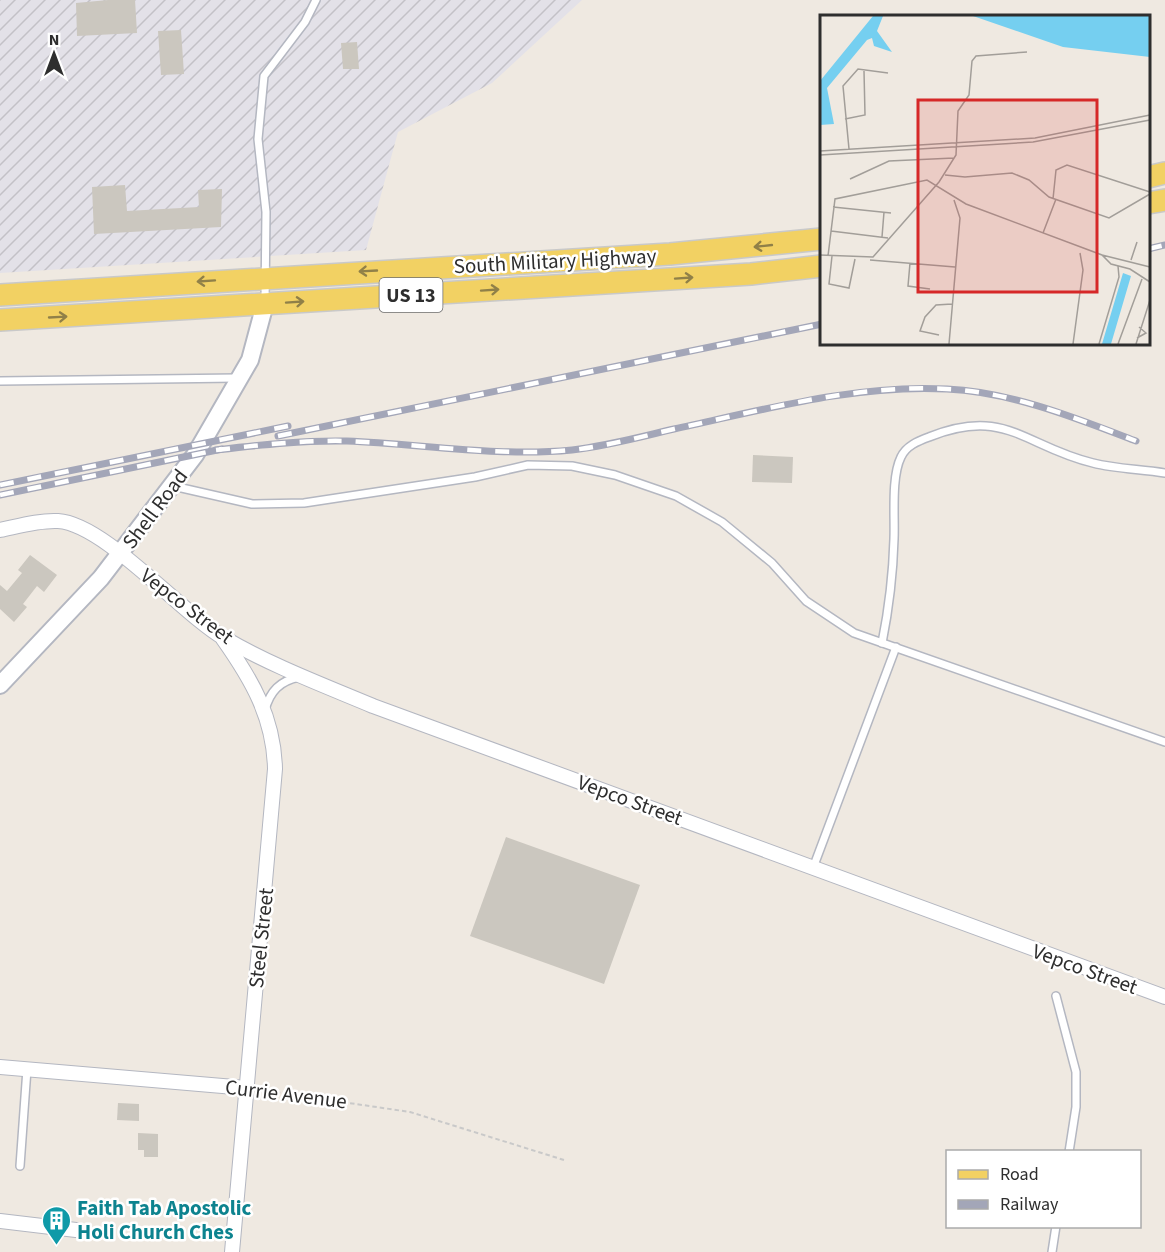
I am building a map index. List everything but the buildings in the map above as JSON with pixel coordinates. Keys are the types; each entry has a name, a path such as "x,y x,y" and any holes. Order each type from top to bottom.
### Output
{"main road":[{"path":"1150,177 1165,173"},
{"path":"1150,203 1165,200"},
{"name":"South Military Highway","path":"0,295 264,277 670,254 820,239"},
{"name":"South Military Highway","path":"0,320 751,274 820,266"}],"street":[{"name":"Shell Road","path":"0,685 64,618 120,554 195,455 250,360 265,304"},
{"name":"Vepco Street","path":"0,530 46,521 74,524 120,554 222,637 302,676 373,706 1165,997"},
{"name":"Steel Street","path":"222,637 242,666 265,710 275,746 274,802 232,1252"},
{"name":"Currie Avenue","path":"0,1067 246,1088"},
{"path":"0,1221 76,1230"}],"lane":[{"path":"265,304 266,212 258,140 264,76 304,22 316,0"},
{"path":"0,381 239,378"},
{"path":"882,643 891,596 896,481 901,458 912,444 957,427 986,425 1009,430 1094,464 1165,473"},
{"path":"172,486 252,504 304,503 475,477 528,465 572,466 604,472 676,496 722,522 772,563 806,601 854,633 1165,742"},
{"path":"813,868 896,647"},
{"path":"265,710 274,689 290,679 302,676"},
{"path":"1056,996 1076,1072 1076,1107 1069,1150"},
{"path":"20,1166 27,1070"},
{"path":"1052,1252 1056,1228"}],"path":[{"name":"Currie Avenue","path":"246,1088 410,1112 564,1160"}],"shaded area":[{"path":"0,0 582,0 492,83 398,132 366,250 0,273"}],"railway":[{"path":"1150,249 1165,245"},
{"path":"278,436 820,324"},
{"path":"216,450 282,443 331,441 488,451 572,450 611,444 809,400 878,390 913,389 947,389 996,395 1043,407 1136,441"},
{"path":"0,485 288,426"},
{"path":"0,495 222,449"}],"place":[{"name":"Faith Tab Apostolic Holi Church Ches","path":"56,1246"}]}
